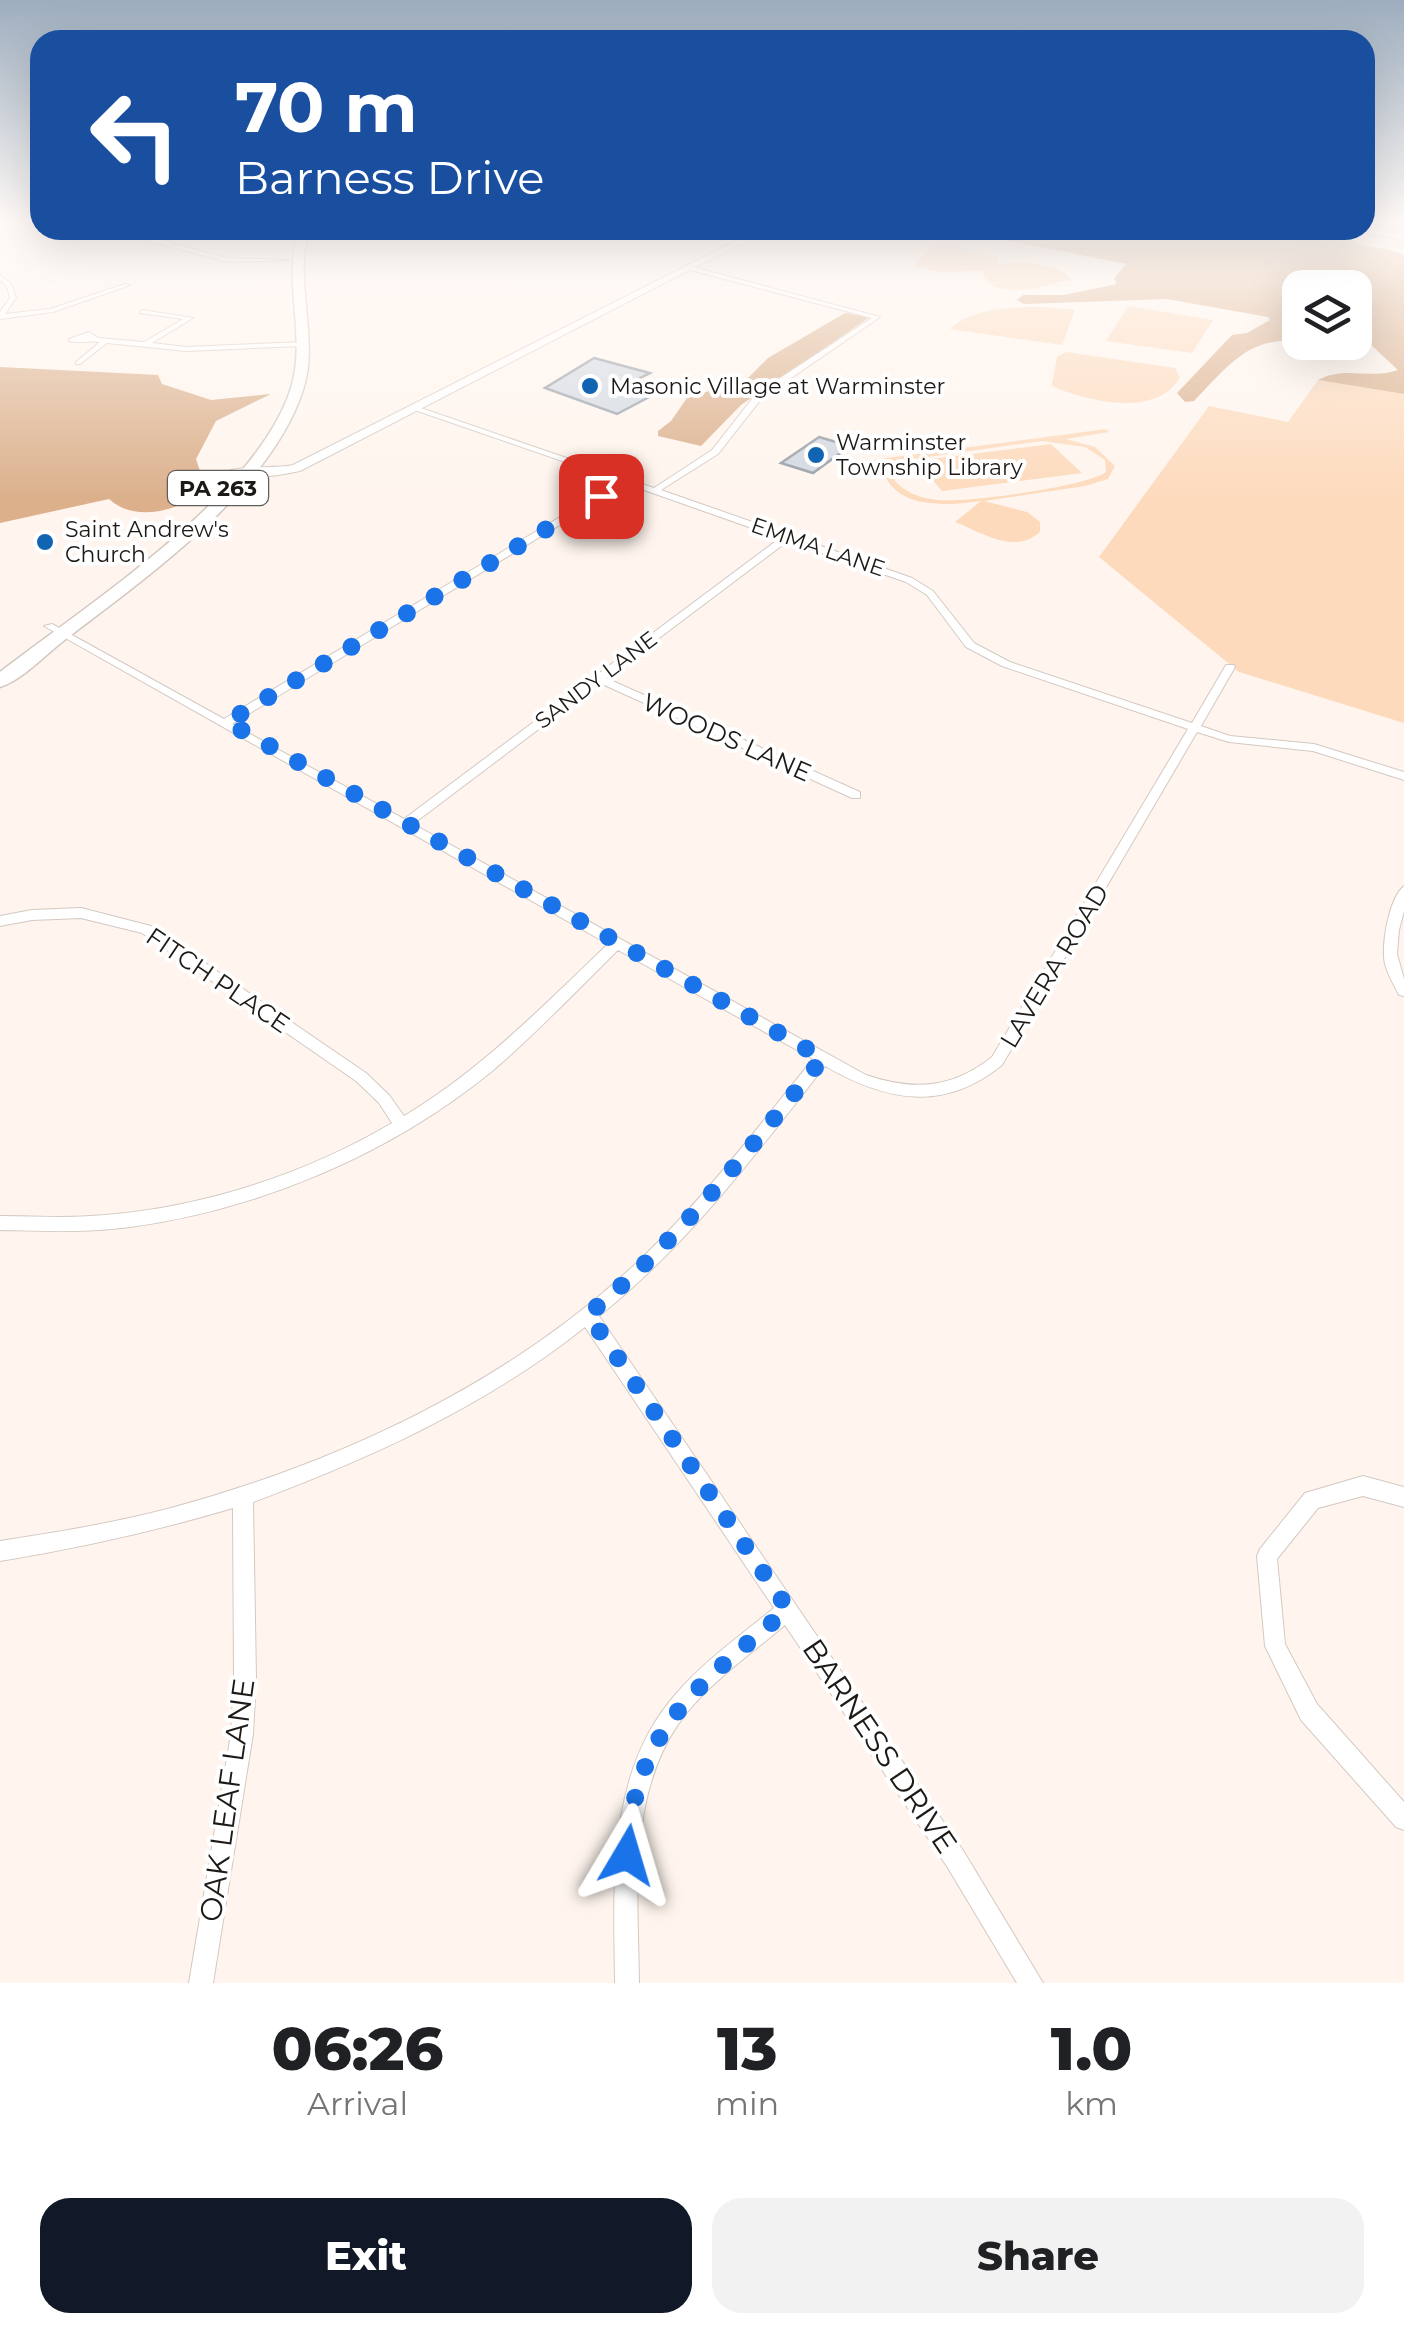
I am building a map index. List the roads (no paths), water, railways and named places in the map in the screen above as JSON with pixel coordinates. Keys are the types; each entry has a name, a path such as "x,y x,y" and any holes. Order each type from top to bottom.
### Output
{"highway":[{"name":"PA 263","path":"0,665 56,629 193,526 240,472 291,406 302,371 292,315"},
{"name":"PA 263","path":"296,315 296,344"},
{"name":"PA 263","path":"0,681 56,629"}],"street":[{"path":"146,344 190,318 162,315"},
{"path":"240,472 296,468 597,315"},
{"path":"655,491 715,452 759,396 877,316 871,315"},
{"path":"93,339 211,349 296,344"},
{"path":"78,363 108,339"},
{"path":"205,358 211,349"},
{"name":"EMMA LANE","path":"415,407 918,585 938,603 970,645 991,658 1229,739 1314,748 1404,776"},
{"path":"227,722 626,481"},
{"name":"SANDY LANE","path":"406,823 787,537"},
{"name":"LAVERA ROAD","path":"56,629 823,1058 877,1086 912,1092 953,1086 988,1069 1012,1038 1230,668"},
{"name":"WOODS LANE","path":"598,678 856,796"},
{"path":"1404,891 1388,948 1393,973 1404,991"},
{"name":"FITCH PLACE","path":"0,922 32,915 81,913 146,929 361,1077 384,1099 401,1126"},
{"path":"0,1223 111,1221 205,1204 318,1166 401,1126 484,1069 617,942"},
{"path":"0,1551 116,1532 243,1497 339,1461 434,1415 518,1364 623,1286 693,1217 823,1058"},
{"name":"BARNESS DRIVE","path":"588,1314 956,1860 1031,1983"},
{"path":"1404,1497 1363,1486 1312,1500 1267,1556 1275,1646 1309,1712 1404,1819"},
{"name":"OAK LEAF LANE","path":"200,1983 242,1734 243,1497"},
{"path":"627,1983 628,1834 636,1791 650,1752 669,1718 693,1691 788,1609"}],"place":[{"name":"Masonic Village at Warminster","path":"590,386"},
{"name":"Warminster Township Library","path":"816,455"},
{"name":"Saint Andrew's Church","path":"45,542"}]}
